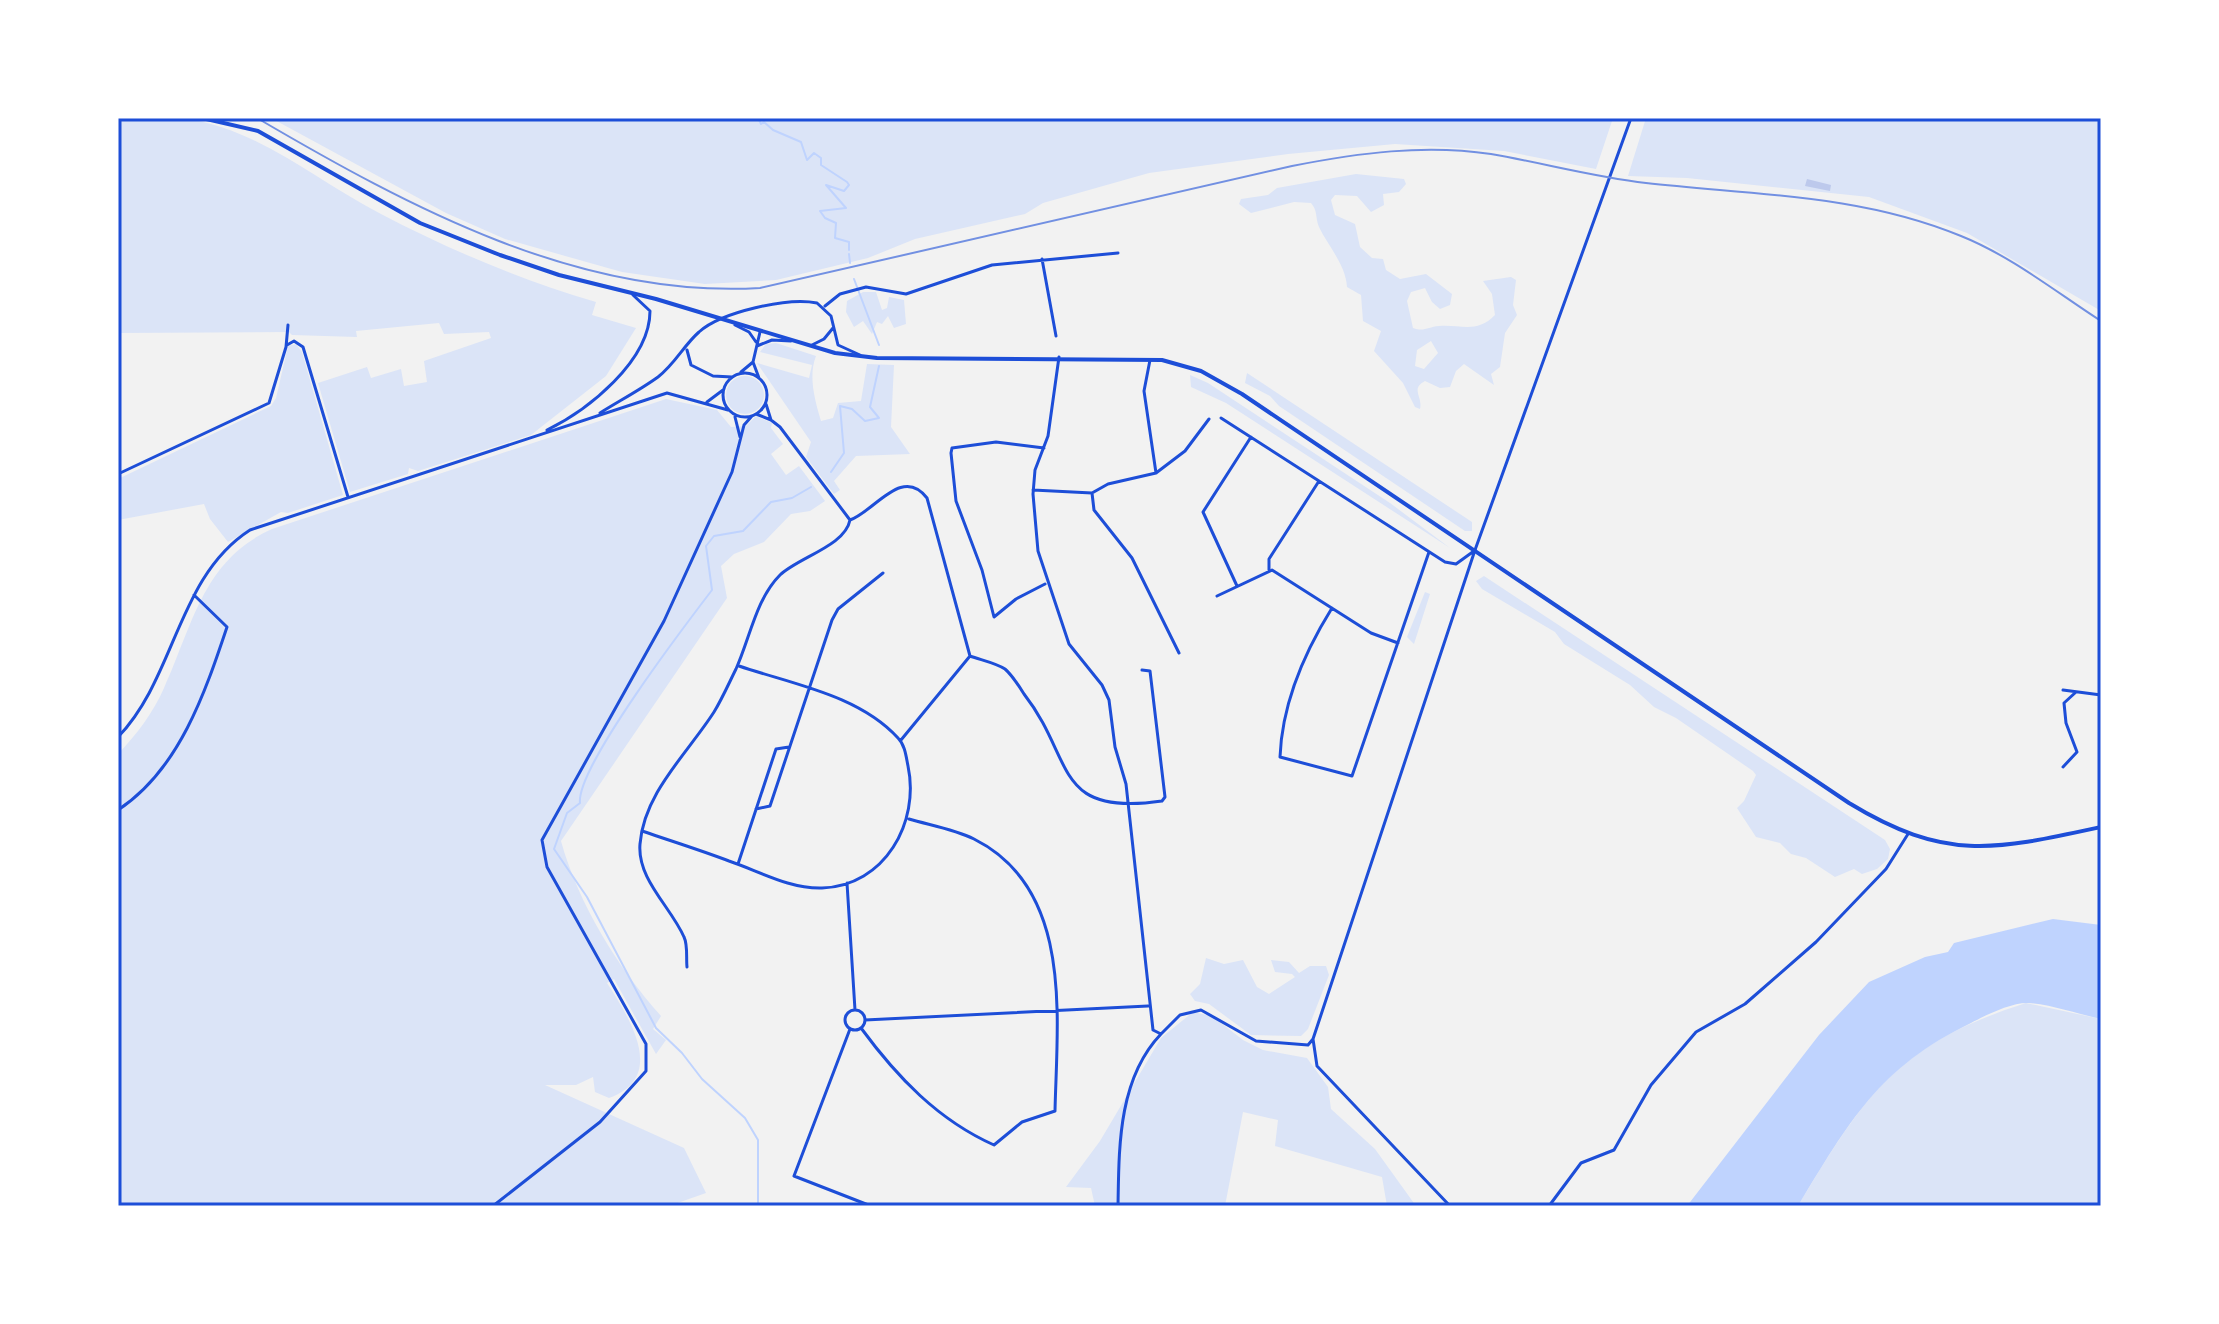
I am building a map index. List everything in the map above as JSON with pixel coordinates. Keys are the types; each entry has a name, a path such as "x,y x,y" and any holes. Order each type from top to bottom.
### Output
{"main road":[{"path":"202,118 268,136 434,230 559,275 622,290 808,346 867,357 1059,357 1150,360 1187,366 1228,386 1849,803 1908,834 1939,844 1979,848 2101,827"}],"street":[{"path":"1450,1206 1317,1066 1313,1039 1475,550 1631,118"},
{"path":"824,307 851,290 866,287 913,293 992,265 1118,253"},
{"path":"1042,259 1056,336"},
{"path":"537,435 570,419 607,390 638,347 648,326 650,311 645,303 622,290"},
{"path":"594,416 657,377 696,334 720,318 749,311 808,301 824,307 838,345 867,357"},
{"path":"725,320 749,332 757,346"},
{"path":"118,474 269,403 286,347 288,325"},
{"path":"808,346 824,339 833,328"},
{"path":"707,402 753,362 760,331"},
{"path":"757,346 772,340 794,341"},
{"path":"286,347 294,341 303,347 348,497"},
{"path":"688,346 686,354 691,365 713,376 724,388 728,410"},
{"path":"1059,357 1044,448 1035,466 1033,490 1038,551 1046,584 1072,650 1102,685 1109,700 1129,806 1148,1006 1153,1030 1161,1034"},
{"path":"1150,360 1144,391 1156,473"},
{"path":"753,362 771,420 850,520"},
{"path":"713,376 750,374 761,381"},
{"path":"118,737 146,703 194,595 211,566 236,539 264,523 667,393 707,402 735,415 754,415 771,420"},
{"path":"493,1206 600,1122 646,1071 646,1044 547,867 542,840 664,621 732,472 744,425 766,401"},
{"path":"735,415 741,440"},
{"path":"1221,418 1445,562 1456,564 1475,550"},
{"path":"1033,490 1092,493 1108,484 1156,473 1185,451 1209,419"},
{"path":"1237,586 1203,512 1251,437"},
{"path":"1044,448 996,442 952,448 951,453 956,501 982,570 994,617 1016,599 1046,584"},
{"path":"1269,571 1269,559 1319,481"},
{"path":"850,520 860,517 895,489 909,486 921,491 927,498 970,656"},
{"path":"1092,493 1094,510 1132,558 1179,653"},
{"path":"687,967 685,939 649,881 639,847 644,819 660,788 715,711 737,666 763,599 779,576 802,557 848,529 850,520"},
{"path":"1332,608 1309,645 1287,708 1282,759 1352,776 1429,552"},
{"path":"1217,596 1269,571"},
{"path":"1269,571 1371,633 1398,643"},
{"path":"756,809 770,806 838,609 883,573"},
{"path":"118,810 140,796 162,768 210,679 227,627 194,595"},
{"path":"901,740 970,656"},
{"path":"970,656 1005,670 1035,708 1061,764 1082,793 1129,806 1165,797 1150,671 1142,670"},
{"path":"642,831 789,884 822,888 847,883 882,862 899,842 909,819 912,785 901,740 867,711 737,666"},
{"path":"2063,690 2101,695"},
{"path":"2063,767 2077,752 2066,723 2064,703 2076,692"},
{"path":"738,864 776,749 789,747"},
{"path":"861,1028 886,1063 925,1102 994,1145 1022,1122 1055,1111 1056,975 1048,937 1030,891 1016,869 973,839 909,819"},
{"path":"1549,1206 1581,1163 1614,1150 1651,1085 1696,1032 1745,1004 1816,942 1886,869 1908,834"},
{"path":"847,883 855,1010 865,1020 1148,1006"},
{"path":"855,1010 846,1016 850,1029 794,1176 871,1206"},
{"path":"1118,1206 1127,1094 1142,1061 1161,1034 1180,1015 1201,1010 1256,1041 1304,1046 1313,1039"},
{"path":"861,1028 865,1020"},
{"path":"850,1029 861,1028"}],"shaded area":[{"path":"177,117 240,134 407,227 513,274 596,302 592,315 636,328 606,376 531,435 418,471 409,468 408,474 350,492 318,383 367,367 371,378 401,369 404,386 427,382 424,361 491,338 489,332 444,334 439,323 356,331 357,337 292,335 289,332 118,333 118,118"},
{"path":"271,118 1613,118 1596,169 1504,151 1395,144 1288,154 1149,173 1043,203 1025,214 915,239 868,258 776,280 705,284 622,272 505,239 446,213"},
{"path":"1646,118 2101,118 2101,311 1967,233 1869,197 1687,178 1628,176"},
{"path":"1356,174 1404,179 1406,184 1399,192 1383,194 1384,205 1371,212 1357,196 1335,195 1331,200 1335,215 1355,224 1360,247 1372,258 1383,259 1386,270 1400,279 1426,274 1452,294 1450,305 1440,309 1432,302 1425,288 1411,292 1407,301 1413,328 1482,324 1495,315 1492,294 1483,281 1511,277 1516,280 1513,305 1517,315 1505,333 1500,367 1491,374 1494,385 1464,364 1456,371 1450,387 1440,388 1425,381 1421,384 1418,387 1420,409 1415,407 1403,383 1374,351 1381,331 1363,321 1361,295 1347,287 1343,271 1319,227 1311,203 1294,202 1251,213 1239,204 1241,199 1268,195 1277,188","holes":["1431,341 1438,353 1424,369 1415,366 1417,350"]},
{"path":"863,292 876,292 882,310 887,308 889,297 904,300 906,324 894,328 888,316 882,324 877,322 872,334 863,321 854,327 846,312 847,301"},
{"path":"776,343 816,356 812,380 821,421 833,418 838,403 861,401 867,364 894,365 891,427 910,454 856,456 834,481 840,490 834,494 806,457 811,442 757,363 809,378 812,365 760,352 766,344"},
{"path":"296,344 302,352 343,495 288,513 281,512 228,542 210,519 204,504 118,520 118,479 271,406 276,398 288,346"},
{"path":"1247,373 1472,522 1472,531 1465,531 1279,406 1270,396 1245,383"},
{"path":"1190,375 1208,383 1390,503 1450,548 1226,403 1191,387"},
{"path":"745,376 758,382 764,395 758,408 745,414 732,408 726,395 732,382"},
{"path":"666,399 717,410 731,427 746,426 756,416 772,423 771,428 783,444 771,454 786,475 799,466 825,501 810,511 791,514 764,542 734,554 721,566 727,598 561,841 578,888 601,934 661,1016 653,1029 666,1040 656,1054 614,979 607,983 625,1012 638,1045 640,1061 637,1076 627,1088 609,1098 595,1092 593,1077 576,1085 545,1085 684,1148 706,1193 669,1206 118,1206 118,754 155,706 203,596 215,576 249,542 272,529"},
{"path":"1484,576 1885,840 1890,849 1888,859 1877,869 1862,874 1854,869 1835,877 1806,858 1791,854 1780,843 1756,837 1737,808 1744,801 1756,775 1753,771 1676,718 1654,707 1630,685 1564,644 1555,632 1482,589 1476,581"},
{"path":"1425,592 1430,594 1414,644 1407,637"},
{"path":"1206,958 1224,964 1243,960 1257,987 1269,994 1295,977 1275,972 1271,960 1289,962 1299,973 1310,966 1326,966 1329,975 1308,1029 1301,1036 1251,1035 1209,1004 1195,1001 1190,994 1200,984"},
{"path":"2026,1003 2101,1019 2101,1206 1798,1206 1844,1133 1889,1078 1945,1036"},
{"path":"1193,1012 1212,1016 1243,1040 1263,1050 1307,1058 1328,1087 1331,1109 1375,1149 1416,1206 1387,1206 1382,1177 1275,1146 1278,1120 1243,1112 1225,1206 1095,1206 1091,1188 1066,1187 1100,1141 1161,1038"}],"water":[{"path":"2053,919 2101,925 2101,1019 2029,1003 1991,1013 1939,1040 1889,1078 1851,1123 1798,1206 1687,1206 1819,1035 1869,982 1925,957 1948,952 1954,943"}],"building":[{"path":"1807,179 1831,185 1830,191 1805,186"}],"waterway":[{"path":"758,118 761,124 764,122 773,130 801,142 807,160 814,153 821,158 821,165 847,182 849,185 844,191 826,185 846,208 820,211 825,218 836,223 835,238 849,242 849,250"},
{"path":"849,254 850,263"},
{"path":"854,279 879,345"},
{"path":"831,472 844,453 840,406 852,409 865,421 879,418 870,407 879,366"},
{"path":"758,1206 758,1140 745,1118 702,1079 682,1053 656,1028 587,897 554,849 567,813 580,803 583,785 613,729 712,590 706,546 714,536 743,531 771,502 792,498 811,487"}],"railway":[{"path":"257,118 374,184 498,240 561,263 626,279 693,288 760,288 1292,166 1366,154 1441,150 1491,154 1627,180 1806,198 1923,222 1980,244 2101,321"}]}
